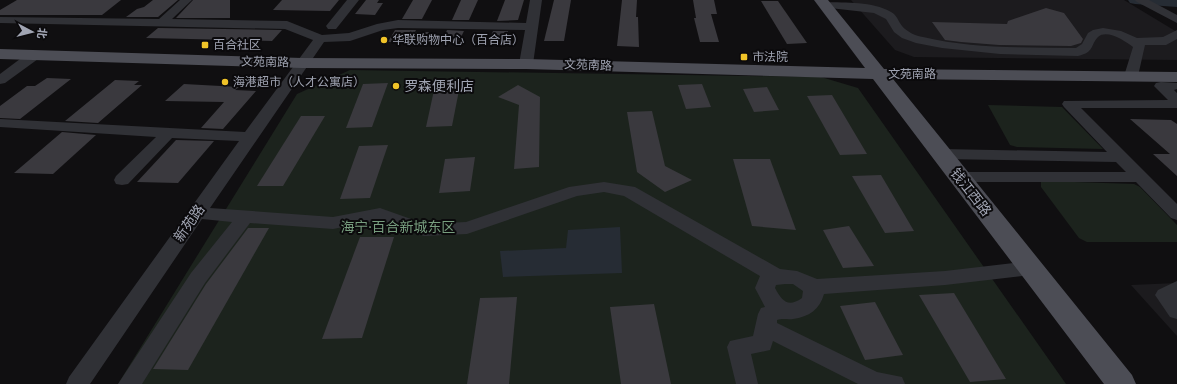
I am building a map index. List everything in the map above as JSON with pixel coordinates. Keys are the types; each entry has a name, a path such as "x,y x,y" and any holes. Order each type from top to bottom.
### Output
{"main road":[{"name":"钱江西路","path":"823,2 1121,384"},
{"name":"文苑南路","path":"0,47 40,51 305,60"},
{"name":"文苑南路","path":"0,54 33,56 305,60 526,60 876,70 1132,72 1177,69"},
{"name":"文苑南路","path":"1132,72 1172,81"}],"street":[{"path":"162,23 186,0"},
{"path":"332,26 353,0"},
{"path":"526,60 536,0"},
{"path":"1141,0 1177,20"},
{"path":"823,2 886,13 898,29 908,36 941,45 982,49 1078,52 1086,47 1092,36 1098,32 1110,32 1130,38 1139,46 1132,72"},
{"path":"0,20 287,25 320,39 350,37 381,27 398,24 532,27"},
{"path":"1135,42 1166,41 1177,34"},
{"name":"新苑路","path":"77,384 320,39"},
{"path":"0,80 33,56"},
{"path":"1172,81 1161,86 1177,100"},
{"path":"1177,104 1069,104 1177,214"},
{"path":"0,123 250,137"},
{"path":"122,180 168,133"},
{"path":"942,154 1121,156"},
{"path":"960,177 1140,177"},
{"path":"196,213 333,223 380,214 424,230 467,228 576,191 604,187 629,191 776,276 795,277 805,281 812,287 814,292 813,300 808,306 795,310 783,310 768,314 762,344 738,347 747,384"},
{"path":"129,384 198,278 245,217"},
{"path":"812,287 945,278 1030,268"},
{"path":"776,276 768,280 765,288 774,304 783,310"},
{"path":"1177,289 1165,296 1177,311"},
{"path":"765,327 874,381 894,384"}],"shaded area":[{"path":"851,0 1124,0 1177,32 1177,60 914,57 895,50"},
{"path":"620,227 622,273 503,277 500,251 566,248 568,230"},
{"path":"1177,283 1177,336 1131,285"}],"green space":[{"name":"海宁·百合新城东区","path":"350,70 821,77 858,88 1066,384 118,384 297,94"},
{"path":"988,105 1062,107 1103,149 1017,147 1010,145"},
{"path":"1041,182 1134,184 1140,187 1177,225 1177,242 1087,242 1079,238 1041,187"}],"building":[{"path":"17,0 121,0 102,15 0,15 0,10"},
{"path":"153,0 178,0 158,17 126,17 137,9 144,7"},
{"path":"193,0 230,0 230,18 176,18"},
{"path":"282,0 339,0 330,11 273,10"},
{"path":"366,0 379,0 377,3 383,3 375,15 355,14"},
{"path":"413,0 432,0 422,19 402,19"},
{"path":"461,0 478,0 469,20 452,20"},
{"path":"505,0 524,0 518,20 497,21"},
{"path":"554,0 571,0 564,41 544,41"},
{"path":"622,0 637,0 636,17 638,17 639,47 617,46"},
{"path":"693,0 714,0 717,14 711,14 719,42 700,42 694,18 696,18"},
{"path":"761,1 778,1 807,43 787,44"},
{"path":"1046,8 1064,13 1083,39 1081,43 1071,46 999,45 945,40 932,22 1007,24 1008,21"},
{"path":"158,28 282,30 272,41 146,38"},
{"path":"395,30 416,30 415,32 429,32 424,43 388,42"},
{"path":"447,30 464,31 458,43 443,40"},
{"path":"493,31 508,31 505,39 490,38"},
{"path":"47,78 71,79 20,119 0,118 0,106 27,86 35,86"},
{"path":"115,80 139,81 134,85 142,85 98,123 65,121"},
{"path":"461,80 452,126 426,127 436,81"},
{"path":"388,83 372,127 346,128 363,84"},
{"path":"184,84 239,87 235,90 256,91 223,129 201,128 224,102 165,101"},
{"path":"702,84 711,107 686,109 678,85"},
{"path":"518,85 540,97 539,167 514,169 519,105 498,97"},
{"path":"767,87 779,110 754,112 743,89"},
{"path":"832,95 867,154 840,155 807,96"},
{"path":"652,111 665,166 692,180 665,192 637,172 627,112"},
{"path":"301,116 325,116 283,186 257,186"},
{"path":"1130,119 1171,120 1177,124 1177,176 1153,154 1170,154"},
{"path":"62,132 96,135 53,174 14,173"},
{"path":"176,140 214,141 178,183 137,182"},
{"path":"388,145 370,198 340,199 359,146"},
{"path":"475,157 470,191 439,193 445,159"},
{"path":"733,159 770,159 796,230 752,226"},
{"path":"881,175 914,231 885,233 852,176"},
{"path":"849,226 874,266 843,268 823,230"},
{"path":"248,228 269,228 188,370 153,369 206,284"},
{"path":"360,237 394,237 362,338 322,339"},
{"path":"954,293 1006,379 970,382 919,295"},
{"path":"517,297 509,384 467,384 480,298"},
{"path":"875,302 903,355 865,360 840,306"},
{"path":"654,304 671,384 621,384 610,307"}],"waterway":[{"path":"1135,0 1177,3"}],"place":[{"name":"华联购物中心（百合店）","path":"384,40"},
{"name":"百合社区","path":"205,45"},
{"name":"市法院","path":"744,57"},
{"name":"海港超市（人才公寓店）","path":"225,82"},
{"name":"罗森便利店","path":"396,86"}]}
